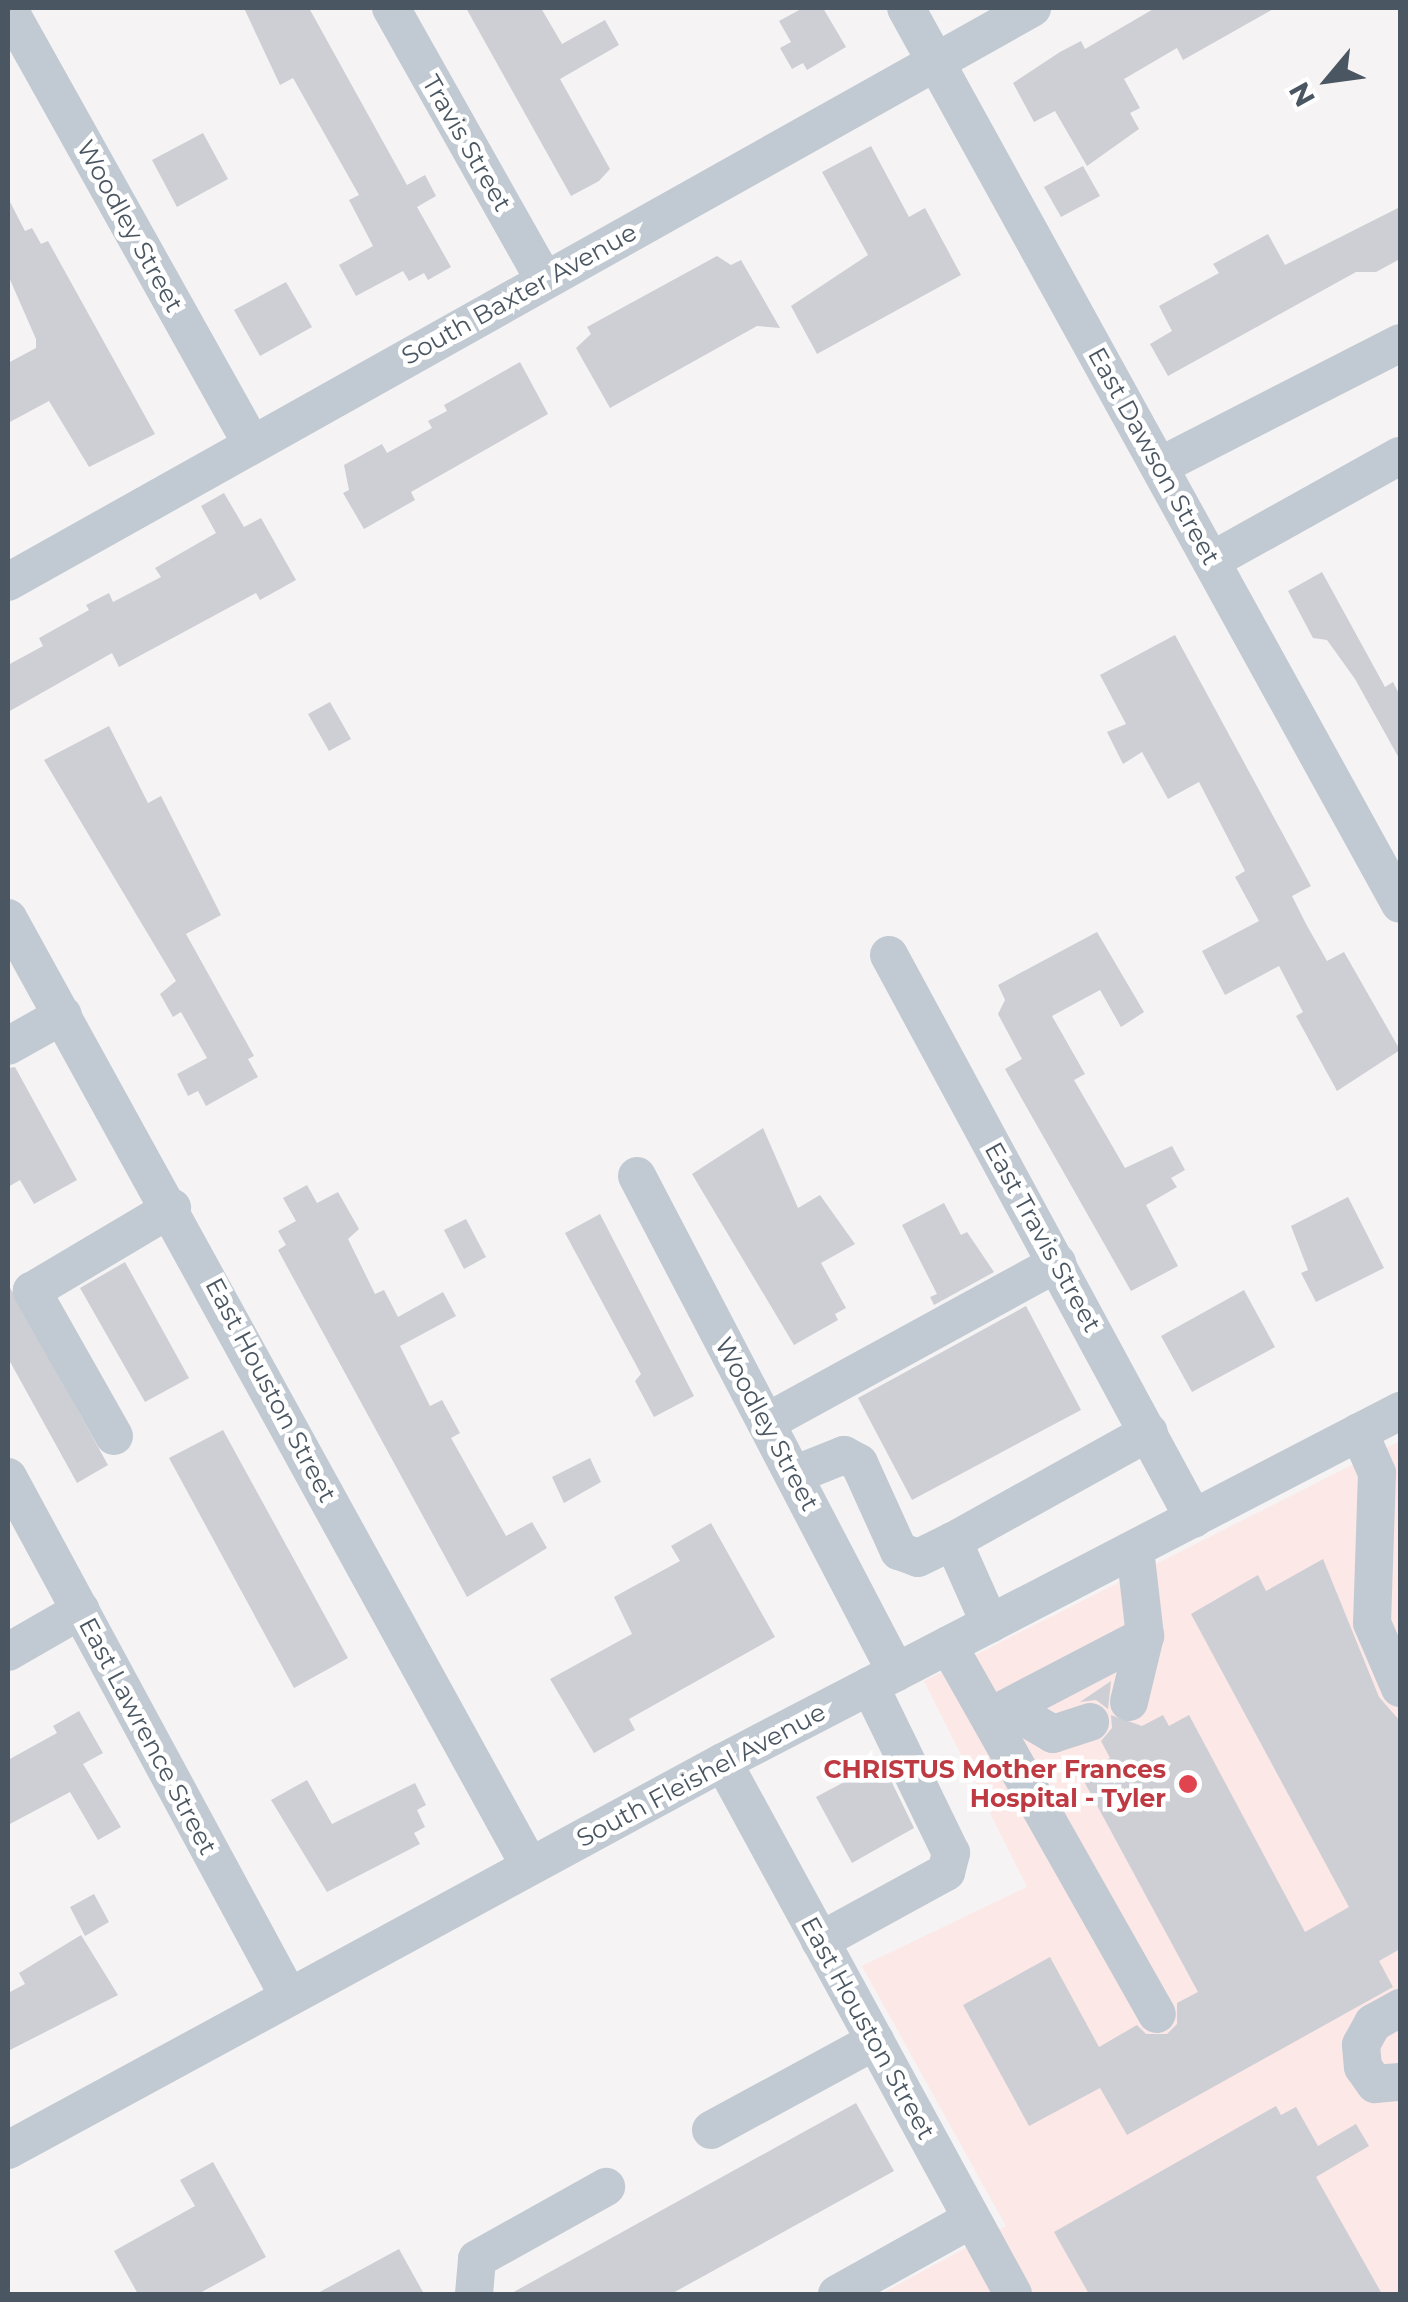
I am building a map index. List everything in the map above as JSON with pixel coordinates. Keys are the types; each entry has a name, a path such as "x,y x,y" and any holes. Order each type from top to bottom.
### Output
{"street":[{"name":"Woodley Street","path":"8,8 252,444"},
{"name":"Travis Street","path":"390,8 544,279"},
{"name":"East Dawson Street","path":"906,8 1400,904"},
{"name":"South Baxter Avenue","path":"8,582 1032,8"},
{"path":"1160,466 1400,344"},
{"path":"1212,561 1400,456"},
{"name":"East Houston Street","path":"8,918 172,1208 528,1865"},
{"name":"East Travis Street","path":"889,956 1194,1519"},
{"path":"8,1046 62,1015"},
{"name":"Woodley Street","path":"636,1176 794,1475 883,1679 951,1853 946,1872 820,1941"},
{"path":"114,1436 32,1291 172,1208"},
{"path":"767,1422 1057,1263"},
{"name":"South Fleishel Avenue","path":"8,2150 528,1865 1400,1411"},
{"path":"794,1475 844,1455 859,1463 898,1551 918,1558 1149,1432"},
{"path":"1359,1432 1377,1473 1388,1543 1372,1623 1400,1688"},
{"name":"East Lawrence Street","path":"8,1477 288,1995"},
{"path":"953,1541 990,1624"},
{"path":"1129,1702 1145,1636 1135,1550"},
{"path":"8,1652 81,1610"},
{"path":"1000,1712 1145,1636"},
{"path":"948,1645 1000,1712 1157,2014"},
{"path":"1000,1712 1053,1734 1090,1722"},
{"name":"East Houston Street","path":"723,1762 1013,2294"},
{"path":"1400,2008 1373,2023 1361,2045 1363,2066 1375,2084 1400,2082"},
{"path":"711,2130 875,2041"},
{"path":"474,2294 477,2259 606,2186"},
{"path":"837,2294 972,2219"}],"shaded area":[{"name":"CHRISTUS Mother Frances Hospital - Tyler","path":"1400,1441 1400,2294 881,2294 1006,2226 862,1966 1027,1887 924,1681"}],"building":[{"path":"244,8 309,8 407,185 425,175 436,196 417,207 451,267 428,280 424,273 409,281 403,271 356,296 339,265 373,246 349,200 359,195 293,78 280,85"},
{"path":"466,8 541,8 562,44 605,20 619,45 560,79 610,169 599,181 571,196"},
{"path":"803,8 823,8 846,47 807,70 803,63 792,69 780,48 791,42 779,21"},
{"path":"1155,8 1275,8 1183,60 1177,48 1124,79 1140,108 1130,113 1139,129 1087,166 1055,111 1034,122 1013,83 1060,52 1081,41 1085,49"},
{"path":"203,133 228,179 177,207 152,160"},
{"path":"871,146 909,217 925,208 961,275 817,354 791,306 868,255 822,172"},
{"path":"1083,166 1100,196 1061,217 1044,187"},
{"path":"8,198 25,231 32,228 41,244 48,241 155,434 89,467 49,401 8,423 8,363 36,348 36,339 8,275"},
{"path":"1400,207 1400,259 1376,272 1356,272 1168,376 1150,344 1172,331 1159,306 1219,273 1213,264 1268,234 1285,265"},
{"path":"717,256 731,265 741,260 780,328 757,326 610,408 576,348 591,334 587,327"},
{"path":"286,282 312,327 260,356 234,310"},
{"path":"520,362 548,414 411,492 415,500 364,529 343,493 349,490 344,465 382,444 387,453 432,428 428,421 447,411 444,405"},
{"path":"224,493 244,527 261,518 296,580 260,600 256,593 119,667 112,653 8,712 8,665 43,646 39,638 89,610 86,605 109,593 113,602 161,577 155,568 216,533 201,506"},
{"path":"1322,572 1385,687 1393,682 1400,696 1400,760 1355,679 1327,640 1313,638 1288,591"},
{"path":"1175,635 1311,886 1292,896 1306,924 1327,961 1344,952 1400,1050 1337,1091 1296,1016 1303,1012 1279,966 1225,995 1202,951 1259,921 1235,877 1245,871 1199,782 1168,799 1142,752 1123,764 1107,732 1126,724 1100,675"},
{"path":"330,702 351,739 329,751 308,714"},
{"path":"109,726 148,803 161,796 221,915 186,934 254,1056 248,1059 258,1077 206,1106 198,1091 188,1096 177,1074 207,1058 181,1012 173,1017 160,994 176,981 44,760"},
{"path":"1097,932 1144,1012 1121,1027 1100,990 1052,1016 1085,1074 1074,1080 1125,1168 1172,1146 1185,1170 1171,1178 1177,1187 1146,1205 1178,1266 1131,1291 1005,1069 1022,1059 998,1014 1005,1000 998,985"},
{"path":"15,1067 77,1180 34,1204 20,1180 8,1187 8,1068"},
{"path":"763,1128 798,1208 820,1195 855,1244 821,1263 846,1308 835,1314 838,1320 794,1345 692,1174"},
{"path":"307,1185 317,1203 338,1192 359,1229 348,1239 375,1294 384,1290 398,1317 443,1292 456,1316 400,1346 430,1406 442,1400 460,1433 451,1438 506,1536 532,1522 547,1548 467,1597 278,1250 286,1245 278,1231 296,1221 283,1198"},
{"path":"1348,1197 1384,1268 1316,1302 1301,1273 1308,1270 1291,1226"},
{"path":"944,1203 961,1235 967,1232 994,1272 934,1305 930,1297 937,1294 902,1225"},
{"path":"600,1214 694,1396 654,1417 635,1381 641,1374 565,1233"},
{"path":"466,1219 486,1257 464,1269 444,1230"},
{"path":"125,1262 189,1378 145,1402 80,1288"},
{"path":"8,1284 108,1465 77,1483 8,1358"},
{"path":"1244,1290 1275,1347 1192,1392 1161,1336"},
{"path":"1026,1306 1081,1410 912,1500 858,1398"},
{"path":"223,1430 348,1658 294,1688 169,1458"},
{"path":"590,1458 601,1482 564,1503 552,1477"},
{"path":"711,1523 775,1637 629,1719 635,1730 594,1753 550,1679 632,1634 614,1597 680,1561 671,1546"},
{"path":"1323,1559 1379,1697 1400,1721 1400,1949 1379,1961 1393,1987 1127,2135 1100,2088 1029,2126 963,2005 1050,1957 1099,2047 1137,2025 1146,2034 1167,2034 1177,2024 1177,2003 1198,1992 1080,1774 1110,1758 1101,1741 1112,1728 1111,1715 1142,1726 1163,1715 1169,1726 1189,1715 1305,1932 1349,1907 1191,1614 1258,1575 1266,1591"},
{"path":"1111,1681 1108,1709 1096,1700 1080,1702"},
{"path":"79,1711 103,1753 83,1764 121,1827 98,1840 70,1792 8,1825 8,1760 57,1733 53,1726"},
{"path":"882,1762 914,1828 852,1863 816,1797"},
{"path":"307,1780 332,1824 415,1783 426,1805 417,1810 425,1827 414,1833 420,1844 327,1892 271,1800"},
{"path":"94,1894 109,1922 85,1936 70,1907"},
{"path":"81,1935 118,1995 8,2051 8,1993 25,1984 19,1973"},
{"path":"856,2103 894,2171 671,2294 510,2294"},
{"path":"1276,2106 1281,2115 1296,2107 1318,2146 1356,2124 1369,2146 1316,2177 1382,2294 1089,2294 1054,2232"},
{"path":"213,2162 266,2257 198,2294 138,2294 114,2251 195,2206 180,2180"},
{"path":"399,2249 424,2294 316,2294"}],"place":[{"name":"CHRISTUS Mother Frances Hospital - Tyler","path":"1188,1784"}]}
